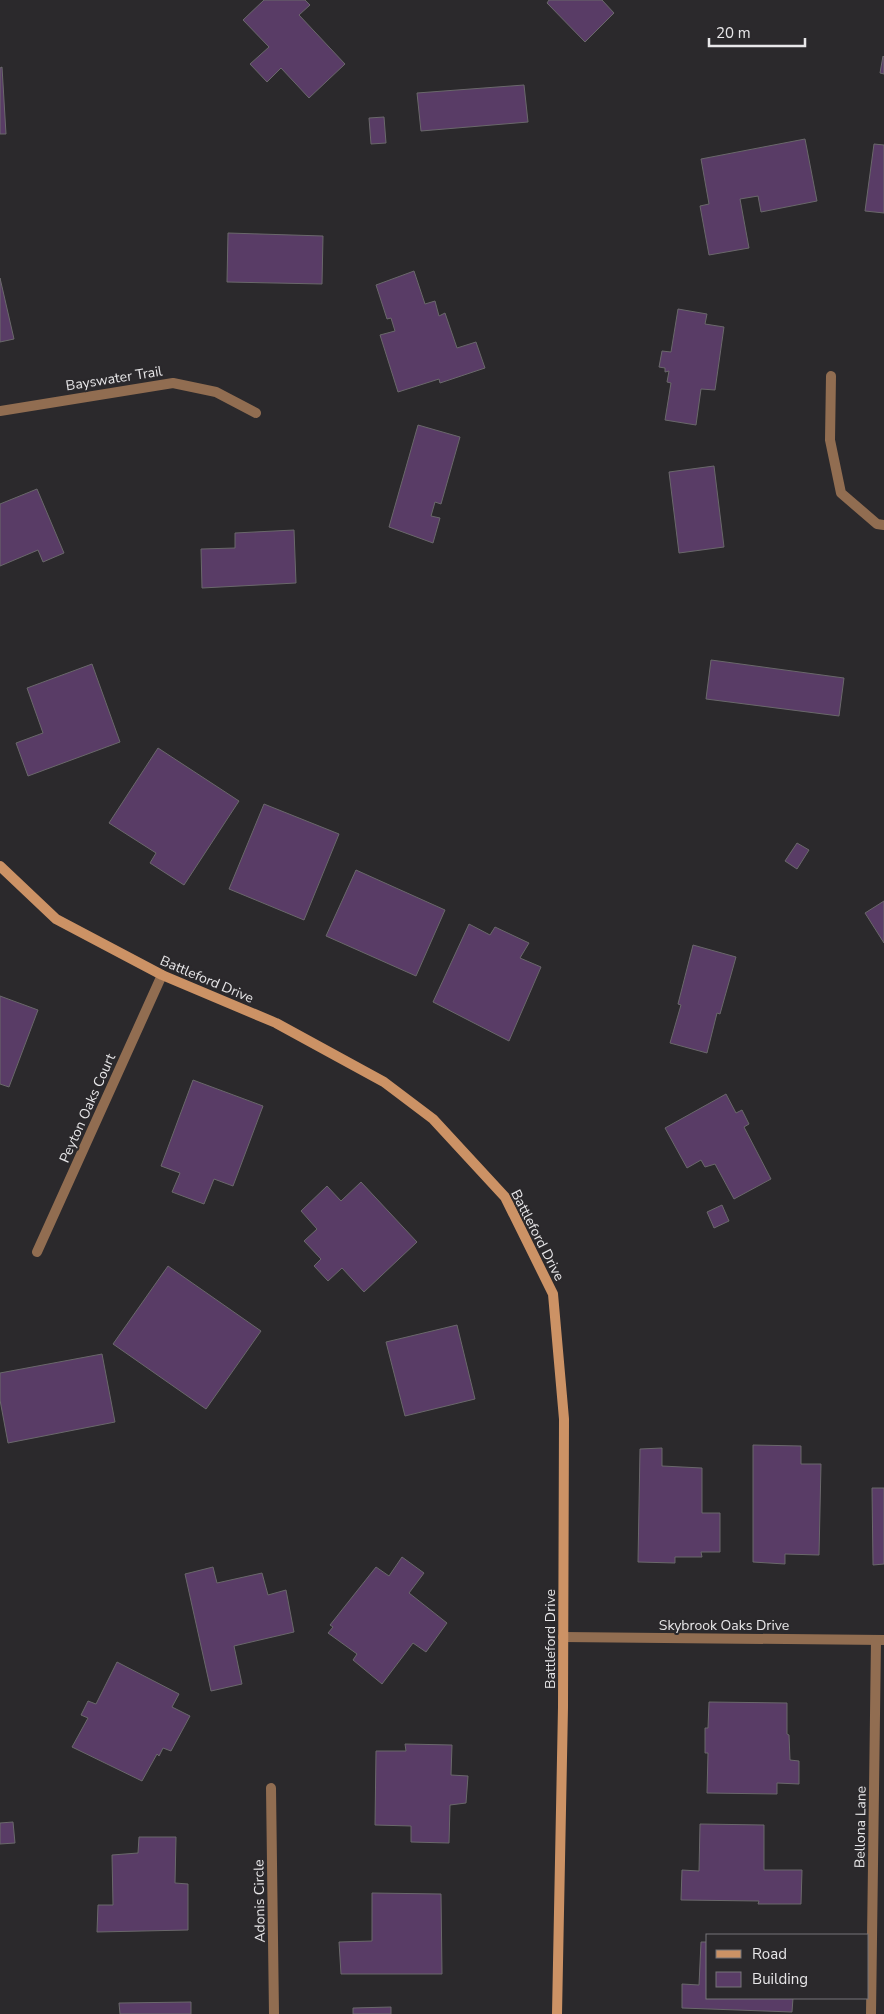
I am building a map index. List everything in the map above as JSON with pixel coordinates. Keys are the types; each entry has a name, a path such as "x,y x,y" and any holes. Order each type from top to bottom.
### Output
{"street":[{"path":"831,376 830,440 841,493 877,524 884,525"},
{"name":"Bayswater Trail","path":"0,411 173,382 216,392 256,413"},
{"name":"Battleford Drive","path":"0,866 56,919 162,975 276,1023 384,1082 433,1119 506,1197 553,1294 564,1419 563,1638 557,2014"},
{"name":"Peyton Oaks Court","path":"37,1252 162,975"},
{"name":"Skybrook Oaks Drive","path":"563,1638 880,1640"},
{"name":"Bellona Lane","path":"871,2014 880,1640"},
{"name":"Adonis Circle","path":"272,1788 274,2014"}],"building":[{"path":"264,0 305,0 310,5 299,15 345,64 309,98 281,68 267,82 250,64 269,47 243,20"},
{"path":"549,0 602,0 614,13 585,42 547,3"},
{"path":"884,57 884,74 880,73"},
{"path":"2,67 6,134 0,134 0,68"},
{"path":"524,85 528,122 421,131 417,93"},
{"path":"384,117 386,143 371,144 369,118"},
{"path":"805,139 817,201 761,212 758,196 740,199 749,248 709,255 700,206 709,204 701,159"},
{"path":"874,144 884,145 884,213 865,211"},
{"path":"228,233 323,236 322,284 227,282"},
{"path":"414,271 425,304 435,301 439,316 445,313 457,348 476,342 485,368 440,383 439,379 398,392 380,335 395,331 391,318 387,319 376,285"},
{"path":"0,278 14,339 0,342"},
{"path":"678,309 707,314 705,324 724,327 715,390 701,389 696,425 665,420 671,383 667,382 669,371 665,372 665,368 659,367 662,351 671,352"},
{"path":"418,425 460,437 441,504 435,502 431,516 440,518 433,543 389,527"},
{"path":"714,466 724,547 679,553 669,472"},
{"path":"37,489 64,553 43,562 38,550 0,566 0,504"},
{"path":"294,530 296,583 202,588 201,549 235,548 235,533"},
{"path":"711,660 844,678 839,716 706,699"},
{"path":"92,664 120,742 28,776 16,743 43,733 27,688"},
{"path":"158,748 239,801 184,885 150,863 156,853 109,823"},
{"path":"264,804 339,834 304,920 229,889"},
{"path":"797,843 809,850 797,869 785,861"},
{"path":"356,870 445,910 416,976 326,936"},
{"path":"884,901 884,943 865,913"},
{"path":"469,924 490,935 495,927 529,943 520,958 541,967 509,1041 433,1002"},
{"path":"693,945 736,957 720,1014 717,1013 707,1053 670,1043 681,1005 678,1004"},
{"path":"0,996 38,1010 9,1087 0,1084"},
{"path":"193,1080 263,1106 233,1186 214,1179 204,1204 172,1192 180,1173 161,1166"},
{"path":"726,1094 736,1113 742,1110 749,1124 744,1127 771,1179 734,1199 715,1164 705,1167 701,1160 687,1168 665,1128"},
{"path":"361,1182 417,1242 364,1292 342,1268 328,1281 314,1266 321,1259 304,1241 317,1229 301,1211 327,1186 341,1201"},
{"path":"722,1205 729,1221 714,1228 707,1212"},
{"path":"168,1266 261,1331 206,1409 113,1344"},
{"path":"457,1325 475,1399 405,1416 386,1342"},
{"path":"102,1354 115,1422 8,1443 0,1400 0,1373"},
{"path":"753,1445 801,1446 801,1464 821,1464 819,1555 785,1554 785,1564 753,1562"},
{"path":"662,1448 662,1466 702,1468 702,1513 720,1513 720,1552 701,1552 702,1557 675,1557 675,1563 638,1562 640,1449"},
{"path":"872,1488 884,1488 884,1564 873,1565"},
{"path":"402,1557 424,1573 409,1593 447,1623 426,1652 413,1643 382,1684 353,1660 357,1654 328,1633 333,1627 330,1625 376,1567 389,1576"},
{"path":"213,1567 217,1583 262,1573 268,1595 286,1590 294,1632 234,1646 242,1684 211,1691 185,1574"},
{"path":"117,1662 179,1694 172,1707 190,1716 171,1751 163,1748 159,1756 157,1754 142,1781 72,1747 88,1718 81,1715 88,1701 96,1704"},
{"path":"709,1702 787,1703 787,1734 789,1735 790,1760 799,1761 799,1784 777,1783 777,1794 707,1793 708,1753 705,1753 705,1728 708,1728"},
{"path":"405,1744 452,1745 451,1775 468,1776 466,1803 450,1805 449,1843 411,1842 411,1826 375,1825 376,1751 406,1751"},
{"path":"13,1822 15,1843 0,1844 0,1823"},
{"path":"700,1824 764,1825 764,1870 802,1870 801,1904 758,1904 759,1901 681,1900 682,1870 699,1871"},
{"path":"139,1837 176,1837 175,1883 188,1884 188,1930 97,1932 98,1905 113,1905 112,1855 138,1853"},
{"path":"372,1893 441,1894 442,1974 341,1974 339,1942 372,1941"},
{"path":"701,1942 706,1942 706,1999 793,1999 792,2012 682,2008 682,1984 699,1985"},
{"path":"191,2002 191,2014 120,2014 119,2003"},
{"path":"391,2007 391,2014 353,2014 353,2008"}]}
